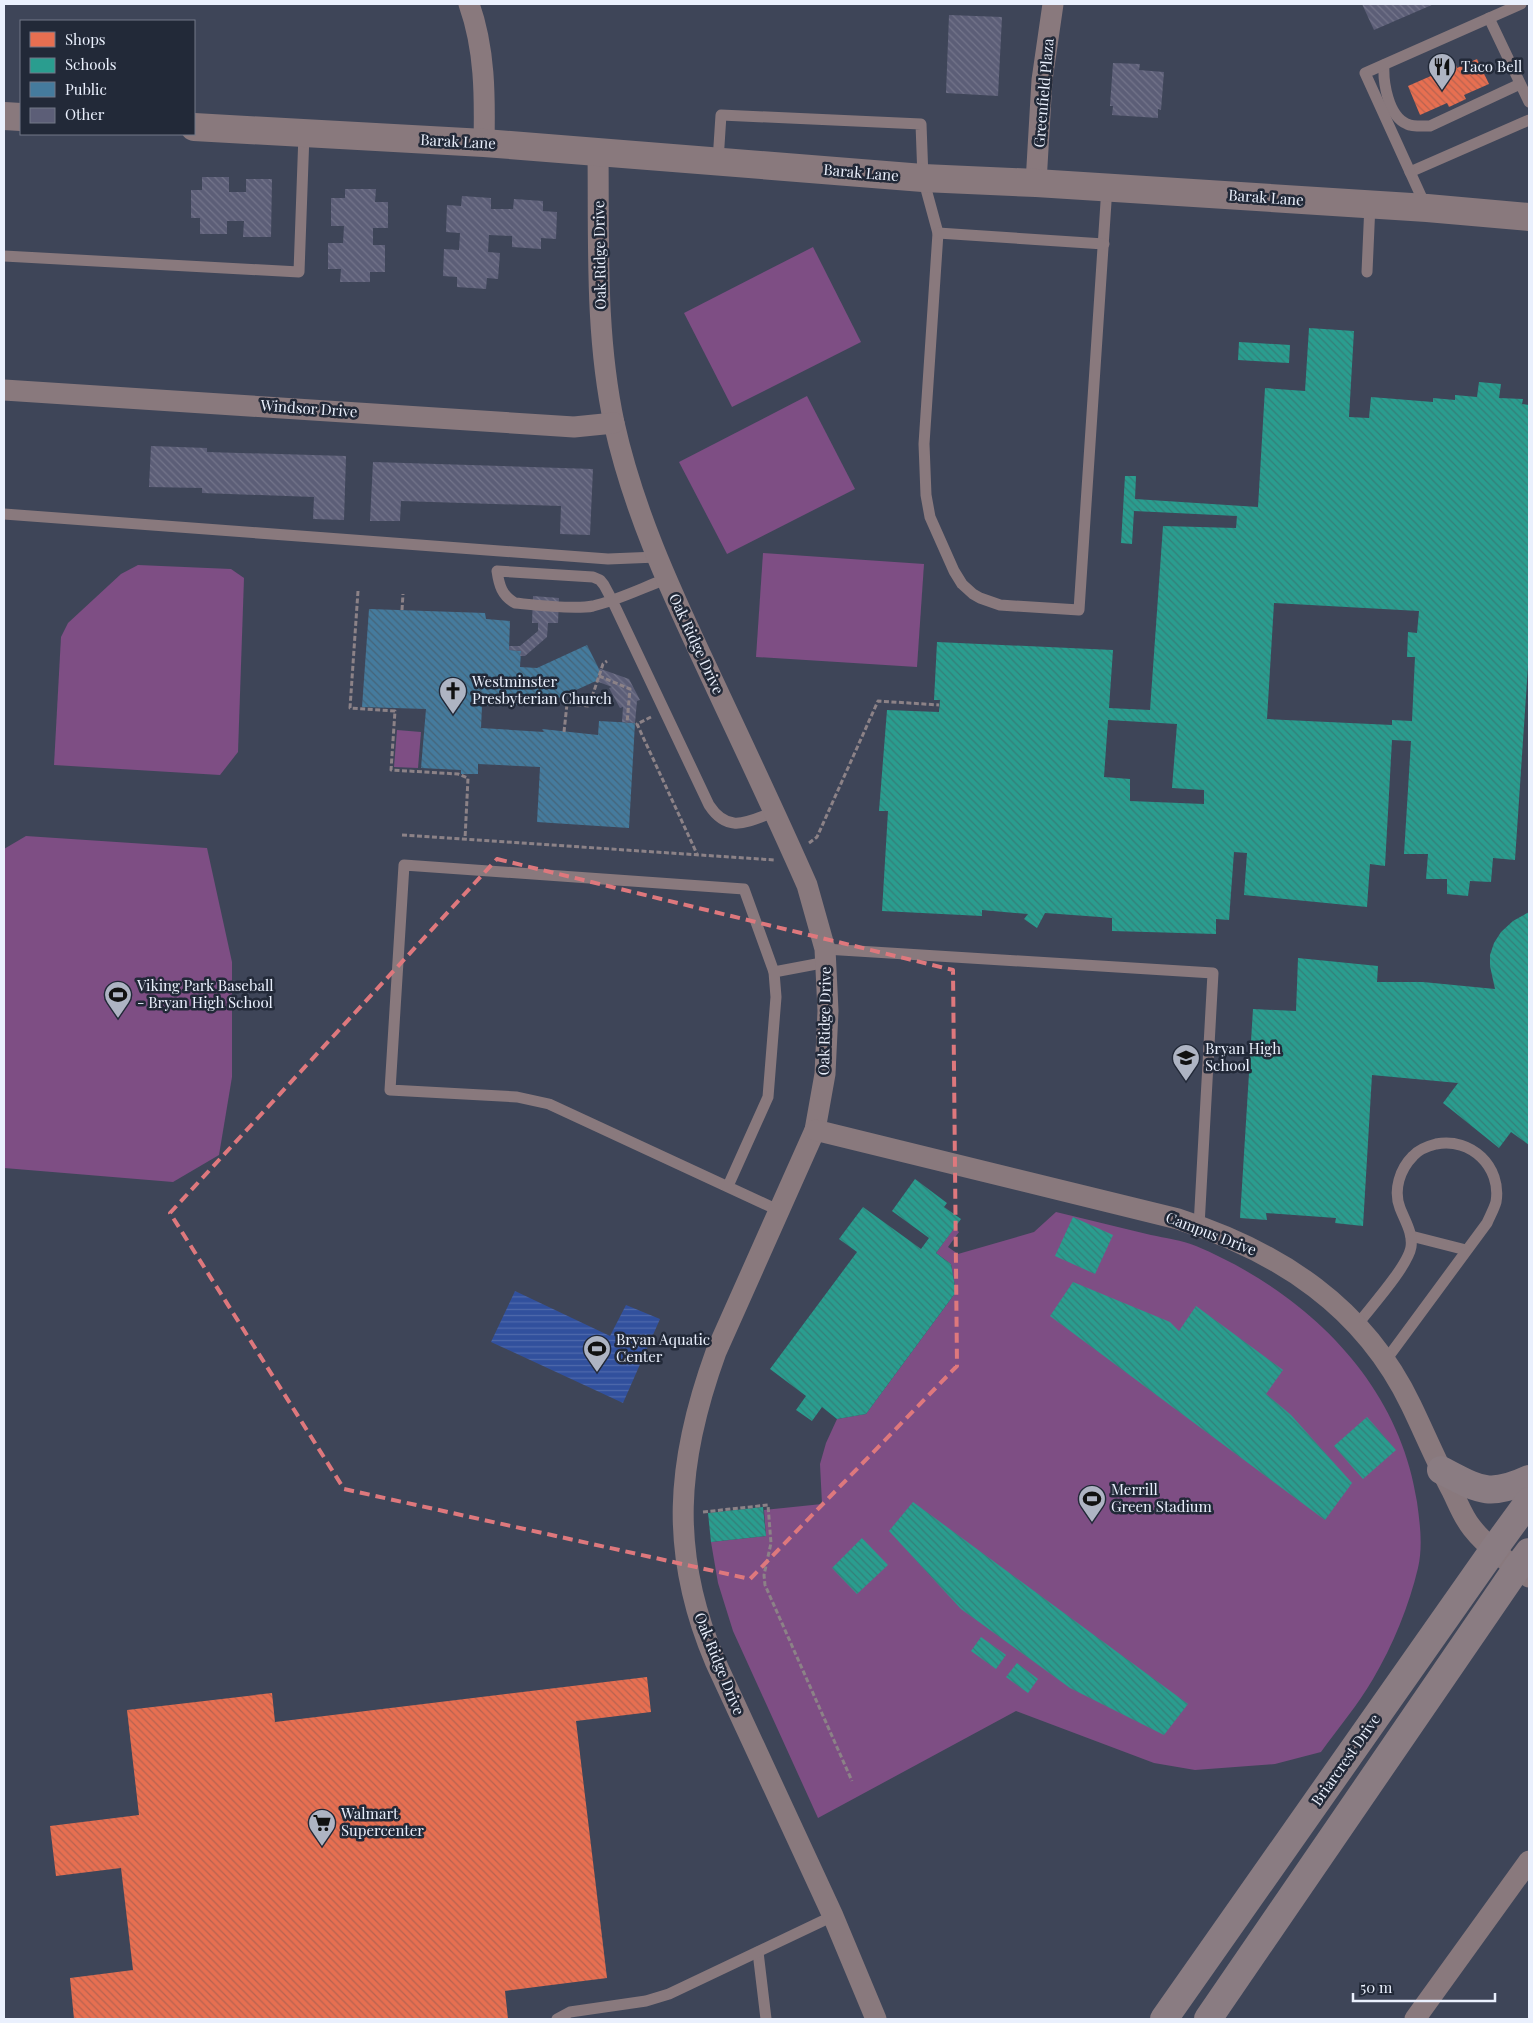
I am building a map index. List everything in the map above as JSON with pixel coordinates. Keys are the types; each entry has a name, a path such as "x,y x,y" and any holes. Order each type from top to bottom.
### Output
{"main road":[{"path":"1441,1470 1481,1490 1500,1490 1529,1479"},
{"name":"Briarcrest Drive","path":"1164,2019 1529,1501"},
{"path":"1208,2019 1525,1566"}],"street":[{"path":"469,4 481,50 485,88 484,143"},
{"name":"Greenfield Plaza","path":"1036,183 1042,80 1053,4"},
{"path":"4,116 20,117"},
{"name":"Barak Lane","path":"195,128 484,143 923,178 1036,183 1370,204 1529,217"},
{"name":"Oak Ridge Drive","path":"598,151 600,308 604,353 614,423 633,497 666,579 808,885 826,955 828,1047 822,1100 815,1130 716,1352 693,1426 684,1474 684,1535 691,1586 704,1635 833,1916 876,2019"},
{"name":"Windsor Drive","path":"4,390 574,427 614,423"},
{"name":"Campus Drive","path":"815,1130 1144,1210 1234,1239 1291,1270 1316,1287 1357,1325 1386,1360 1411,1404 1466,1520 1494,1549 1525,1566"},
{"path":"1415,2019 1529,1861"}],"lane":[{"path":"1427,208 1365,74 1521,4"},
{"path":"1489,18 1529,102"},
{"path":"1384,65 1383,78 1387,98 1405,124 1414,126 1430,126 1520,84"},
{"path":"718,161 722,115 921,124 923,178 938,233 924,444 926,495 936,533 950,565 962,584 980,598 1000,604 1079,610 1107,188"},
{"path":"1410,172 1529,120"},
{"path":"4,256 299,272 304,134"},
{"path":"1367,272 1370,204"},
{"path":"938,233 1104,244"},
{"path":"4,514 608,559 657,557"},
{"path":"666,579 612,600 586,607 516,603 510,600 502,591 498,571 593,577 600,580 612,600 715,814 723,821 741,824 774,812"},
{"path":"728,1186 768,1097 776,997 774,972 744,889 404,865 390,1090 536,1100 565,1110 780,1211"},
{"path":"774,972 826,955 1213,973 1198,1226"},
{"path":"1357,1325 1408,1258 1411,1236 1399,1206 1397,1193 1399,1179 1404,1166 1414,1154 1428,1146 1442,1143 1458,1143 1473,1149 1485,1161 1493,1175 1496,1202 1492,1212 1487,1223 1386,1360"},
{"path":"1411,1236 1466,1250"},
{"path":"557,2019 570,2012 656,1998 833,1916"},
{"path":"758,1952 766,2019"}],"path":[{"path":"358,591 350,708 395,711 391,770 458,774 468,778 465,840"},
{"path":"402,610 403,594"},
{"path":"564,732 567,704 590,706 603,664 607,661"},
{"path":"599,676 630,689 627,722"},
{"path":"807,845 817,837 878,701 939,705"},
{"path":"665,712 637,724 697,854"},
{"path":"402,835 697,854 772,862 779,859"},
{"path":"703,1512 768,1504 771,1543 764,1575 765,1585 852,1781"}],"highlighted area":[{"path":"497,859 953,970 957,1366 750,1579 344,1489 170,1213"}],"shaded area":[{"path":"813,247 861,342 732,407 684,313"},
{"path":"807,396 855,489 727,554 679,462"},
{"path":"763,553 924,564 917,667 756,657"},
{"path":"138,565 231,569 244,578 238,752 220,775 54,765 61,637 68,623 121,574"},
{"path":"397,730 421,732 418,768 394,767"},
{"name":"Viking Park Baseball - Bryan High School","path":"26,836 207,848 232,962 232,1077 219,1155 173,1182 4,1168 4,849"},
{"name":"Merrill Green Stadium","path":"1056,1212 1196,1246 1236,1265 1274,1288 1309,1315 1341,1346 1368,1380 1390,1417 1407,1458 1417,1502 1420,1560 1400,1625 1367,1689 1321,1752 1275,1764 1195,1770 1154,1763 1016,1711 818,1818 733,1631 718,1583 711,1542 766,1536 764,1510 822,1504 820,1464 826,1443 837,1419 866,1414 956,1292 951,1264 936,1253 954,1228 959,1232 948,1247 958,1254 1034,1232"}],"water":[{"name":"Bryan Aquatic Center","path":"515,1291 610,1336 626,1305 660,1319 623,1403 491,1342"}],"building: Shops":[{"name":"Taco Bell","path":"1477,59 1489,84 1464,95 1466,99 1449,107 1447,103 1420,115 1408,86 1456,65 1457,68"},
{"name":"Walmart Supercenter","path":"647,1677 651,1712 576,1721 607,1978 505,1991 508,2019 74,2019 70,1978 133,1970 121,1868 56,1876 50,1826 139,1815 127,1710 272,1693 275,1722"}],"building: Schools":[{"path":"1309,328 1354,331 1349,417 1369,418 1371,397 1433,402 1433,398 1455,400 1455,395 1477,397 1479,382 1501,384 1499,398 1523,399 1522,404 1529,405 1529,666 1515,860 1493,858 1491,882 1470,881 1468,896 1447,894 1447,879 1426,879 1428,854 1404,854 1411,741 1392,740 1385,866 1370,864 1367,907 1244,895 1247,853 1234,852 1229,920 1216,919 1216,934 1112,931 1112,918 1045,913 1037,928 1024,919 1028,914 982,910 982,916 882,911 888,811 879,811 887,710 939,712 940,700 934,700 937,642 1113,650 1109,708 1150,710 1163,526 1236,528 1237,516 1134,511 1132,544 1121,543 1125,476 1136,476 1135,499 1258,507 1265,388 1305,391","holes":["1274,603 1419,611 1417,633 1408,632 1407,657 1415,657 1412,721 1392,720 1392,725 1267,719","1108,720 1177,724 1172,788 1204,790 1204,804 1130,801 1130,779 1104,777"]},
{"path":"1239,342 1290,345 1289,363 1238,360"},
{"path":"1529,912 1529,1145 1511,1132 1499,1148 1443,1103 1458,1083 1372,1075 1363,1226 1335,1223 1336,1218 1266,1213 1267,1220 1240,1218 1253,1009 1296,1011 1298,958 1378,966 1377,982 1423,982 1495,989 1490,966 1490,955 1494,943 1501,932 1513,921"},
{"path":"915,1179 947,1203 944,1207 961,1219 936,1253 951,1264 956,1292 866,1414 837,1419 822,1407 812,1421 796,1410 806,1396 770,1369 857,1252 839,1239 863,1207 921,1249 929,1238 892,1211"},
{"path":"1073,1217 1113,1235 1095,1274 1055,1256"},
{"path":"1073,1282 1170,1322 1179,1331 1196,1306 1283,1370 1266,1394 1291,1415 1352,1483 1325,1520 1050,1316"},
{"path":"1367,1417 1396,1450 1363,1479 1334,1446"},
{"path":"913,1502 1188,1704 1164,1735 1070,1688 961,1609 889,1531"},
{"path":"763,1507 766,1536 711,1542 708,1513"},
{"path":"862,1538 888,1565 857,1594 832,1568"},
{"path":"981,1637 1006,1655 996,1669 971,1651"},
{"path":"1017,1663 1038,1679 1028,1693 1006,1677"}],"building: Public":[{"name":"Westminster Presbyterian Church","path":"369,609 485,613 486,619 510,621 509,650 521,651 520,667 537,668 587,645 600,671 596,681 545,704 534,706 492,703 492,706 482,706 481,728 544,732 542,729 598,735 599,721 635,723 629,828 537,822 540,767 478,764 478,774 461,774 461,770 421,768 426,709 362,707"}],"building: Other":[{"path":"1362,4 1434,4 1374,30"},
{"path":"949,15 1002,17 998,96 946,93"},
{"path":"1113,63 1140,64 1139,70 1164,72 1161,110 1158,109 1158,118 1112,115 1113,106 1110,106"},
{"path":"202,177 229,177 229,192 246,192 246,179 272,179 271,237 243,237 244,221 227,221 227,234 200,234 200,218 191,218 191,190 202,190"},
{"path":"345,189 376,189 375,202 388,202 388,228 373,228 373,245 385,245 385,272 370,272 370,282 340,282 341,269 328,269 328,243 343,243 344,226 331,226 331,198 345,198"},
{"path":"462,196 491,198 491,209 513,209 514,199 543,201 543,211 557,212 556,239 541,238 541,249 512,247 512,236 489,235 488,252 500,253 498,279 487,278 486,289 457,287 457,277 443,276 444,249 459,250 460,233 446,232 447,205 461,206"},
{"path":"151,446 207,448 207,452 346,456 344,520 313,519 314,497 202,493 202,488 149,487"},
{"path":"373,462 593,469 590,535 560,534 561,506 401,501 400,521 370,521"},
{"path":"533,596 559,598 558,623 548,623 547,637 525,656 520,656 521,651 509,650 509,646 520,646 538,631 538,623 532,623"},
{"path":"598,668 629,679 640,700 637,701 635,723 622,722 623,707 620,708 609,688 612,687 596,681 600,671"}],"place":[{"name":"Taco Bell","path":"1442,91"},
{"name":"Westminster Presbyterian Church","path":"453,715"},
{"name":"Viking Park Baseball - Bryan High School","path":"118,1019"},
{"name":"Bryan High School","path":"1186,1082"},
{"name":"Bryan Aquatic Center","path":"597,1373"},
{"name":"Merrill Green Stadium","path":"1092,1523"},
{"name":"Walmart Supercenter","path":"322,1847"}]}
